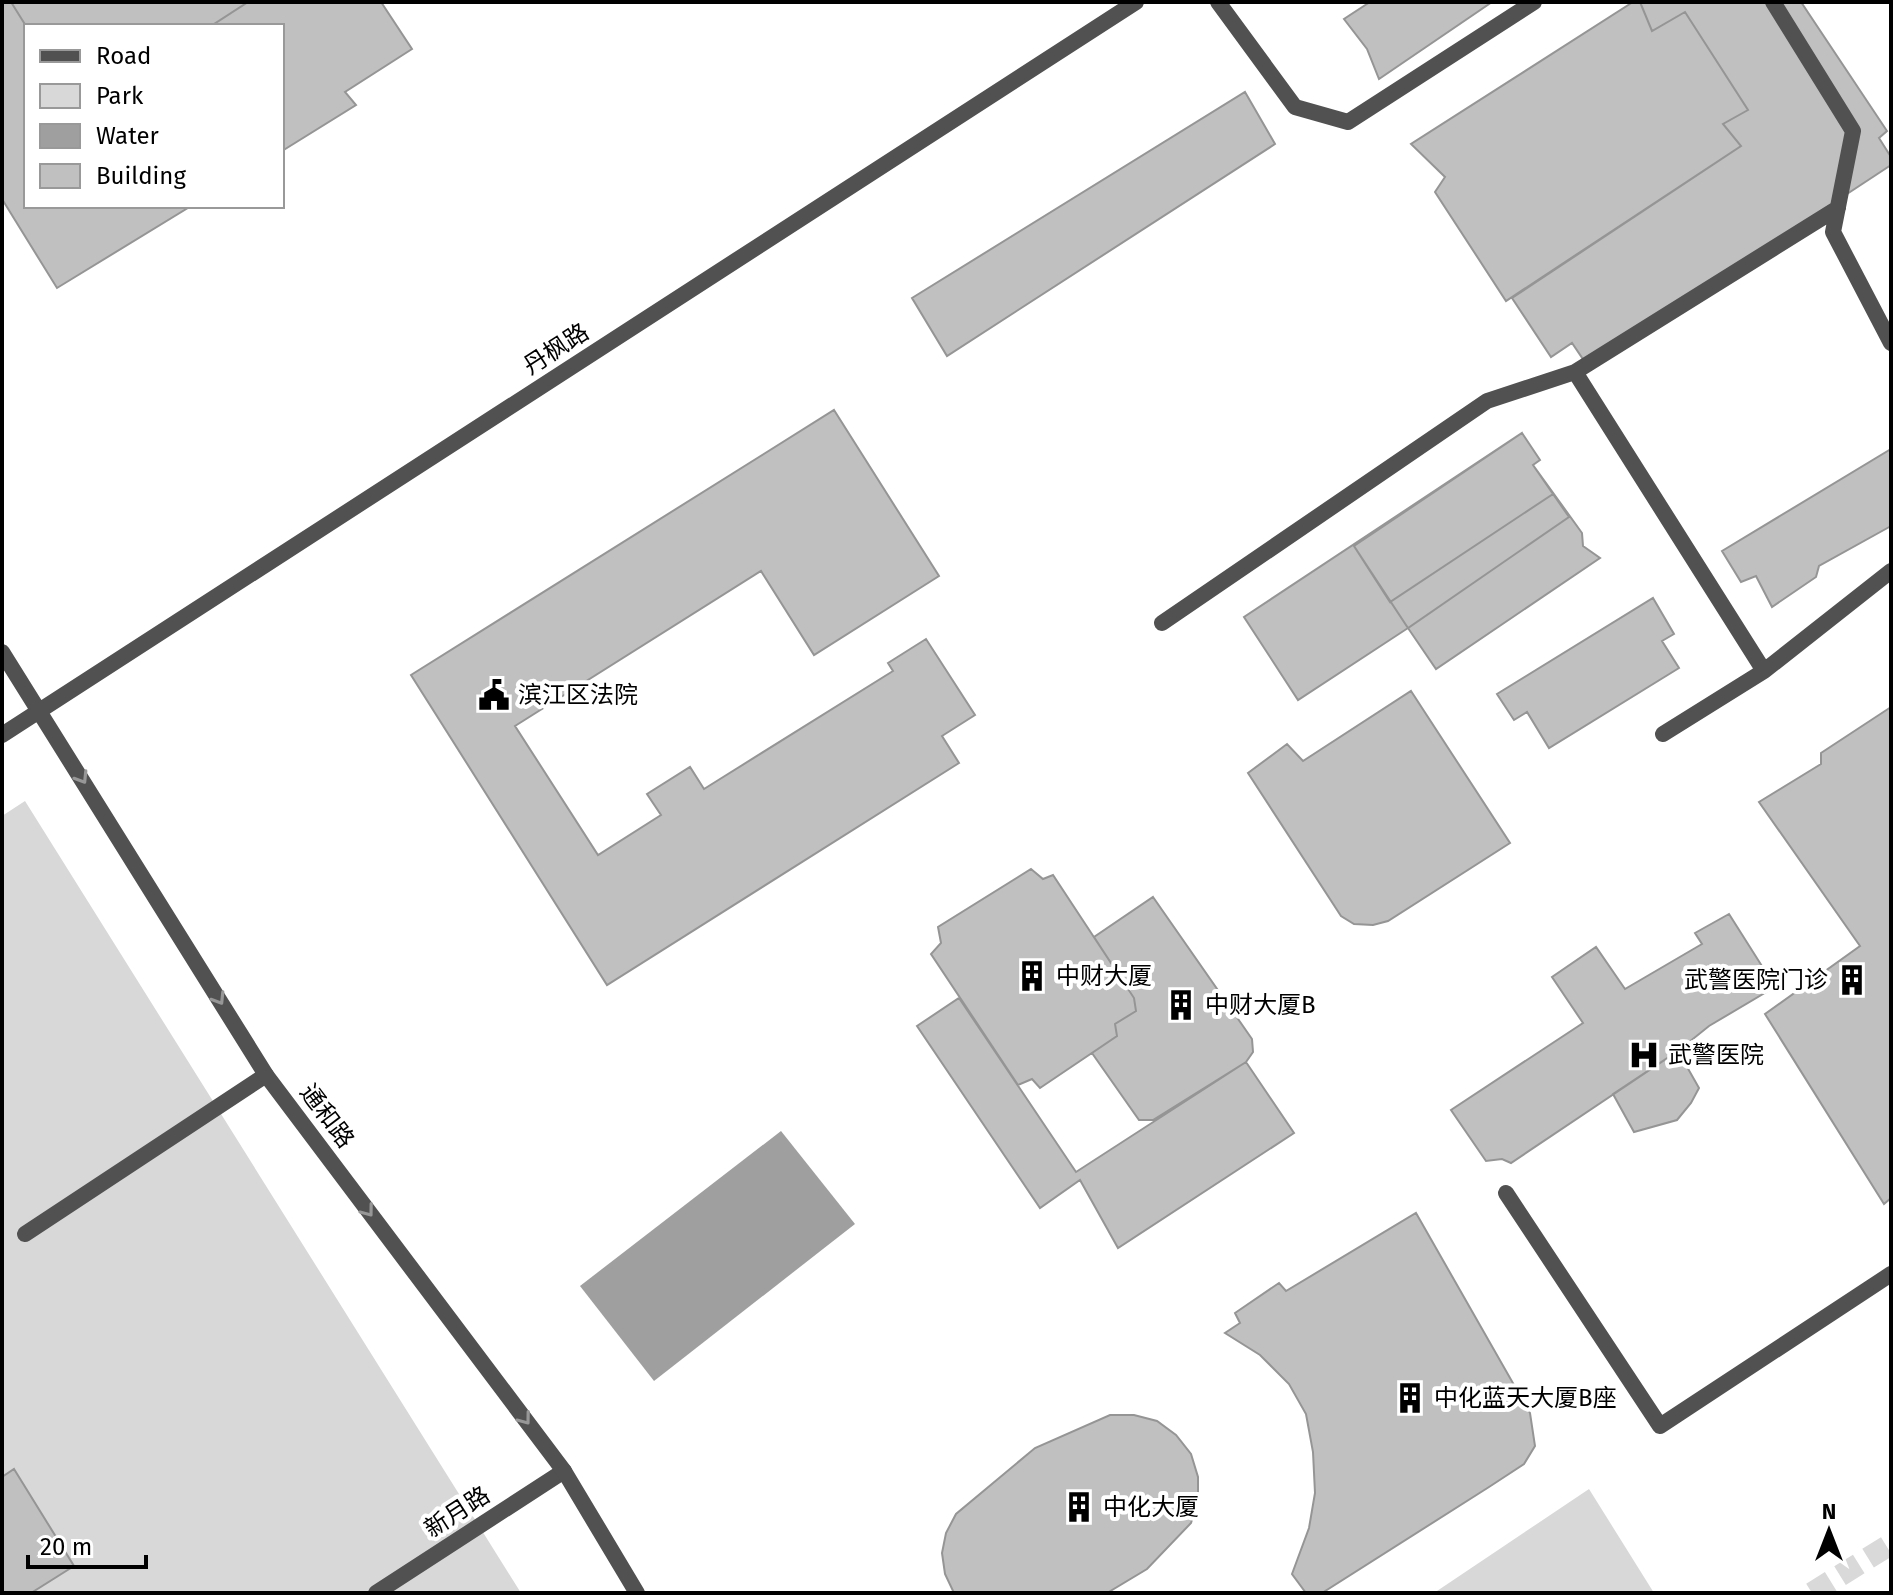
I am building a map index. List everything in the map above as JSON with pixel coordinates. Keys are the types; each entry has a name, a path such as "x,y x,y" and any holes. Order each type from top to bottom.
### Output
{"street":[{"name":"丹枫路","path":"2,735 1136,2"},
{"path":"1218,2 1295,107 1348,122 1534,2"},
{"path":"1773,2 1853,131 1833,232 1891,343"},
{"path":"1162,623 1487,401 1575,372 1838,208"},
{"path":"1575,372 1764,671"},
{"path":"1663,734 1764,671 1891,571"},
{"name":"通和路","path":"2,652 266,1075 564,1471 637,1593"},
{"path":"25,1234 266,1075"},
{"path":"1506,1193 1660,1426 1891,1274"},
{"name":"新月路","path":"376,1593 564,1471"}],"green space":[{"path":"25,801 521,1593 2,1593 2,816"},
{"path":"1589,1489 1654,1593 1434,1593"}],"water":[{"path":"781,1131 855,1224 654,1381 580,1286"}],"building":[{"path":"2,2 11,2 25,24 24,208 188,208 57,288 2,199"},
{"path":"11,2 248,2 214,24 25,24"},
{"path":"248,2 381,2 412,49 345,92 356,105 284,150 284,24 214,24"},
{"path":"1370,2 1492,2 1379,79 1367,49 1344,19"},
{"path":"1633,2 1640,2 1652,31 1685,12 1748,110 1723,124 1741,146 1506,301 1435,192 1445,177 1411,144"},
{"path":"1640,2 1801,2 1887,131 1879,138 1891,157 1891,165 1587,365 1572,343 1551,357 1512,298 1741,146 1723,124 1748,110 1685,12 1652,31"},
{"path":"1245,92 1275,144 947,356 912,298"},
{"name":"滨江区法院","path":"834,410 939,576 814,655 761,571 515,726 598,855 661,815 647,794 690,767 704,789 893,671 888,663 926,639 975,715 942,736 959,763 607,985 411,675"},
{"path":"1522,433 1540,460 1533,465 1582,533 1583,546 1600,558 1436,669 1408,628 1298,700 1244,617"},
{"path":"1522,433 1540,460 1533,465 1582,533 1583,546 1600,558 1436,669 1408,628 1298,700 1244,617"},
{"path":"1522,433 1540,460 1533,465 1569,517 1408,628 1354,546"},
{"path":"1522,433 1540,460 1533,465 1553,494 1390,602 1354,546"},
{"path":"1891,449 1891,526 1819,566 1816,577 1772,607 1756,576 1741,582 1722,551"},
{"path":"1653,598 1674,634 1662,641 1679,668 1549,748 1527,712 1514,720 1497,694"},
{"path":"1653,598 1674,634 1662,641 1679,668 1549,748 1527,712 1514,720 1497,694"},
{"path":"1411,691 1510,843 1388,921 1373,925 1354,924 1341,916 1248,773 1287,744 1303,761"},
{"name":"武警医院门诊","path":"1891,707 1891,1198 1884,1204 1765,1014 1860,946 1759,802 1821,764 1821,753"},
{"name":"中财大厦","path":"1031,869 1043,879 1053,875 1134,998 1136,1011 1115,1024 1117,1036 1040,1088 1032,1079 1018,1085 931,954 941,943 938,927"},
{"name":"中财大厦B","path":"1153,897 1252,1039 1253,1052 1246,1062 1153,1120 1139,1120 1092,1053 1117,1036 1115,1024 1136,1011 1134,998 1094,937"},
{"path":"1729,914 1767,974 1760,981 1768,991 1709,1026 1678,1051 1511,1163 1502,1159 1486,1161 1451,1110 1583,1023 1552,977 1596,947 1625,989 1702,944 1695,933"},
{"path":"959,998 1076,1172 1246,1062 1294,1133 1118,1248 1080,1180 1040,1208 917,1026"},
{"path":"1678,1051 1699,1088 1691,1103 1677,1120 1634,1132 1613,1094"},
{"name":"中化蓝天大厦B座","path":"1416,1213 1530,1413 1535,1446 1524,1464 1489,1487 1322,1593 1306,1593 1292,1574 1309,1528 1315,1493 1313,1452 1306,1414 1289,1384 1260,1355 1225,1333 1240,1323 1235,1313 1279,1283 1286,1291"},
{"name":"中化大厦","path":"1110,1415 1134,1415 1157,1421 1176,1435 1191,1454 1198,1477 1198,1500 1191,1523 1147,1569 1107,1593 954,1593 945,1574 942,1553 946,1533 956,1514 1035,1448"},
{"path":"14,1469 74,1566 31,1593 2,1593 2,1477"}],"tunnel":[{"path":"1812,1593 1891,1544"}],"place":[{"name":"滨江区法院","path":"494,695"},
{"name":"中财大厦","path":"1032,976"},
{"name":"武警医院门诊","path":"1852,980"},
{"name":"中财大厦B","path":"1181,1005"},
{"name":"武警医院","path":"1644,1055"},
{"name":"中化蓝天大厦B座","path":"1410,1398"},
{"name":"中化大厦","path":"1079,1507"}]}
